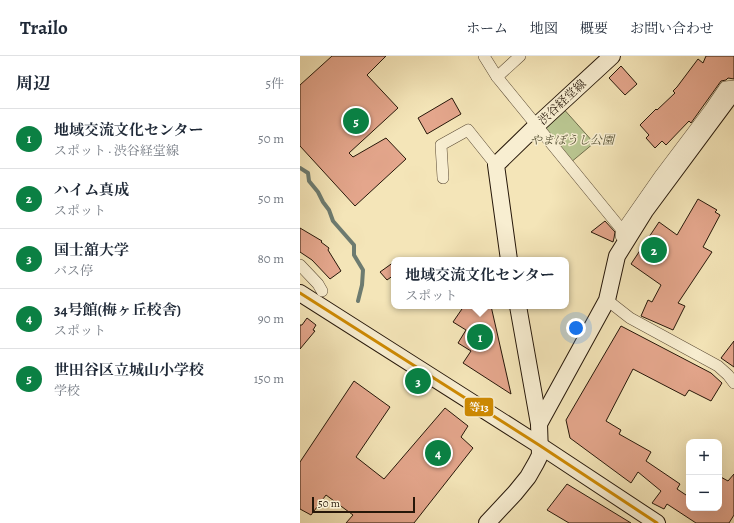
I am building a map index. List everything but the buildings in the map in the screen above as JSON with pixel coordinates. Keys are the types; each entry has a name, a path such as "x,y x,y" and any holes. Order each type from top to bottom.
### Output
{"main road":[{"name":"渋谷経堂線","path":"496,165 612,56"},
{"path":"539,424 607,300 617,256 645,211 734,93"},
{"path":"496,165 510,257"},
{"path":"300,293 540,445 650,521"},
{"path":"487,523 515,494 528,477 540,455 539,424 519,309"}],"street":[{"path":"484,56 497,77 622,230"},
{"path":"497,77 520,56"},
{"path":"617,256 622,230 725,87 734,86"},
{"path":"443,178 441,145 468,130 496,165"},
{"path":"300,265 318,284 322,291"},
{"path":"607,300 630,318 718,366 734,383"}],"green space":[{"name":"やまぼうし公園","path":"561,106 594,143 570,163 540,125"}],"waterway":[{"path":"300,168 308,173 309,181 329,210 333,221 354,245 354,255 363,270 362,285 358,301"}],"transit line":[{"name":"等13","path":"300,293 539,445 657,523"}],"place":[{"name":"世田谷区立城山小学校","path":"356,121"},
{"name":"ハイム真成","path":"654,250"},
{"name":"地域交流文化センター","path":"480,337"},
{"name":"国士舘大学","path":"418,381"},
{"name":"34号館(梅ヶ丘校舎)","path":"438,453"}]}
